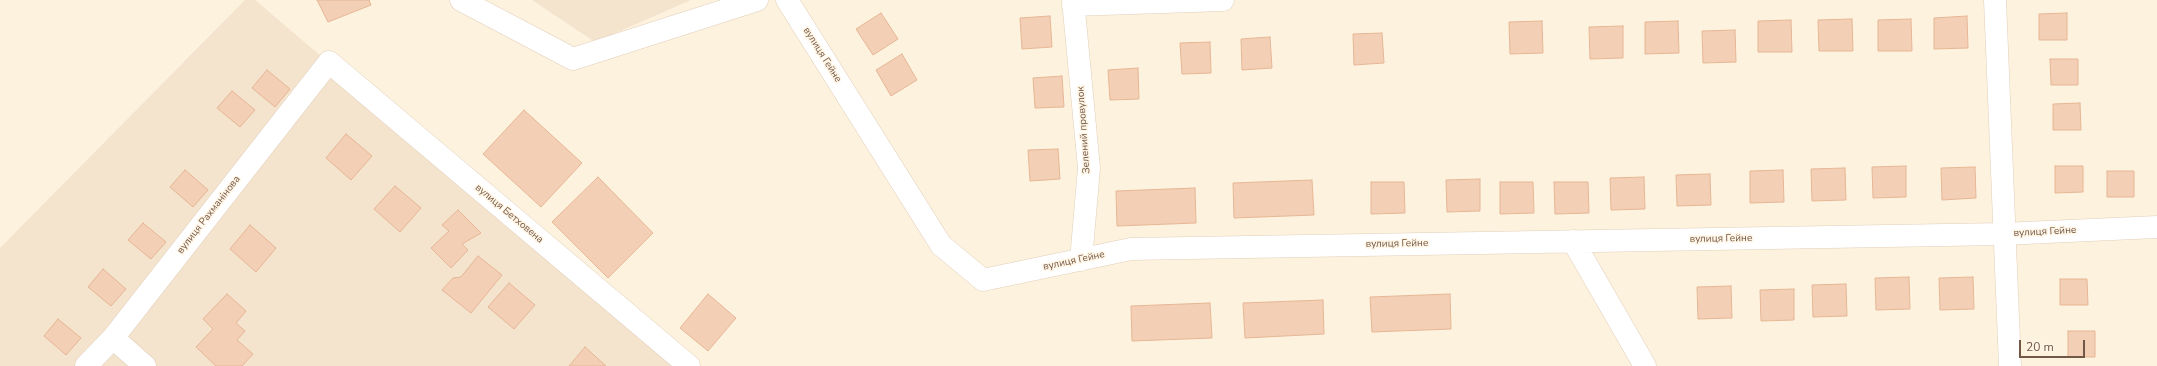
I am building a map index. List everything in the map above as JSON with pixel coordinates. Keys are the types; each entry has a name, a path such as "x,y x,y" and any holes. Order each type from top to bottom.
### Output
{"street":[{"path":"461,0 574,59 757,0"},
{"name":"вулиця Гейне","path":"787,0 941,245 983,280 1131,249 2003,234 2157,227"},
{"path":"1073,2 1223,0"},
{"path":"1995,0 2003,234 2010,366"},
{"name":"Зелений провулок","path":"1073,2 1089,168 1081,260"},
{"name":"вулиця Рахманінова","path":"86,366 113,338 329,62"},
{"name":"вулиця Бетховена","path":"329,62 689,366"},
{"path":"1572,241 1646,366"},
{"path":"113,338 145,366"}],"shaded area":[{"path":"245,0 255,0 685,366 0,366 0,248"},
{"path":"532,0 691,0 595,42"}],"building":[{"path":"317,0 369,0 371,5 328,22"},
{"path":"881,13 898,39 873,55 856,29"},
{"path":"2067,13 2067,40 2039,40 2039,14"},
{"path":"1050,16 1052,47 1022,49 1020,18"},
{"path":"1967,16 1968,48 1934,49 1934,18"},
{"path":"1852,19 1853,51 1819,51 1818,20"},
{"path":"1911,19 1912,51 1878,51 1878,20"},
{"path":"1791,20 1792,52 1758,52 1758,21"},
{"path":"1542,21 1543,53 1510,54 1509,22"},
{"path":"1678,21 1679,53 1645,54 1645,22"},
{"path":"1623,26 1623,58 1590,59 1589,27"},
{"path":"1735,30 1736,62 1703,63 1702,31"},
{"path":"1382,33 1384,63 1354,65 1353,34"},
{"path":"1270,37 1272,68 1242,70 1241,39"},
{"path":"1210,42 1211,73 1182,74 1180,43"},
{"path":"902,54 917,80 891,96 876,70"},
{"path":"2050,59 2078,59 2078,85 2051,85"},
{"path":"1138,68 1139,99 1110,100 1108,70"},
{"path":"267,70 290,89 275,107 252,88"},
{"path":"1062,76 1064,107 1035,108 1033,78"},
{"path":"232,91 255,110 240,127 217,108"},
{"path":"2080,103 2081,130 2053,130 2053,104"},
{"path":"524,110 582,163 541,207 483,154"},
{"path":"346,134 372,156 351,180 326,158"},
{"path":"1058,149 1060,179 1030,181 1028,150"},
{"path":"1906,166 1906,197 1873,198 1872,167"},
{"path":"2055,166 2083,166 2083,192 2055,193"},
{"path":"1975,167 1976,198 1942,200 1941,168"},
{"path":"1845,168 1846,200 1812,201 1811,169"},
{"path":"185,170 208,190 193,207 170,187"},
{"path":"1783,170 1784,202 1750,203 1750,171"},
{"path":"2107,171 2134,171 2134,197 2107,197"},
{"path":"1710,174 1711,205 1677,206 1676,175"},
{"path":"598,177 653,233 608,278 552,222"},
{"path":"1644,177 1645,209 1611,210 1610,178"},
{"path":"1480,179 1480,211 1447,212 1446,180"},
{"path":"1312,180 1314,215 1234,218 1233,183"},
{"path":"1371,182 1404,182 1405,213 1371,214"},
{"path":"1500,182 1533,182 1534,213 1500,214"},
{"path":"1554,182 1588,182 1589,213 1555,214"},
{"path":"395,186 421,208 400,232 374,209"},
{"path":"1195,188 1196,223 1117,226 1116,191"},
{"path":"458,210 481,233 462,244 468,250 451,268 431,248 449,231 442,225"},
{"path":"143,223 166,242 151,259 128,240"},
{"path":"250,225 276,248 256,272 230,249"},
{"path":"478,256 502,275 471,313 442,290 453,278 461,277"},
{"path":"103,269 126,289 111,306 88,287"},
{"path":"1909,277 1910,309 1876,310 1875,278"},
{"path":"1973,277 1974,309 1940,310 1939,278"},
{"path":"2060,279 2087,279 2088,305 2060,305"},
{"path":"509,283 535,305 514,329 488,307"},
{"path":"1846,284 1847,316 1813,317 1812,285"},
{"path":"1731,286 1732,318 1698,319 1697,287"},
{"path":"1794,289 1794,320 1761,321 1760,290"},
{"path":"227,294 246,311 236,323 245,331 237,340 253,354 242,366 216,366 196,347 213,329 203,319"},
{"path":"708,294 736,318 708,351 680,328"},
{"path":"1450,294 1451,329 1372,332 1370,297"},
{"path":"1323,300 1324,334 1245,338 1243,303"},
{"path":"1210,303 1212,338 1132,341 1131,306"},
{"path":"58,319 81,338 66,355 44,336"},
{"path":"2068,331 2095,331 2095,357 2068,357"},
{"path":"585,347 606,366 569,366"}]}
